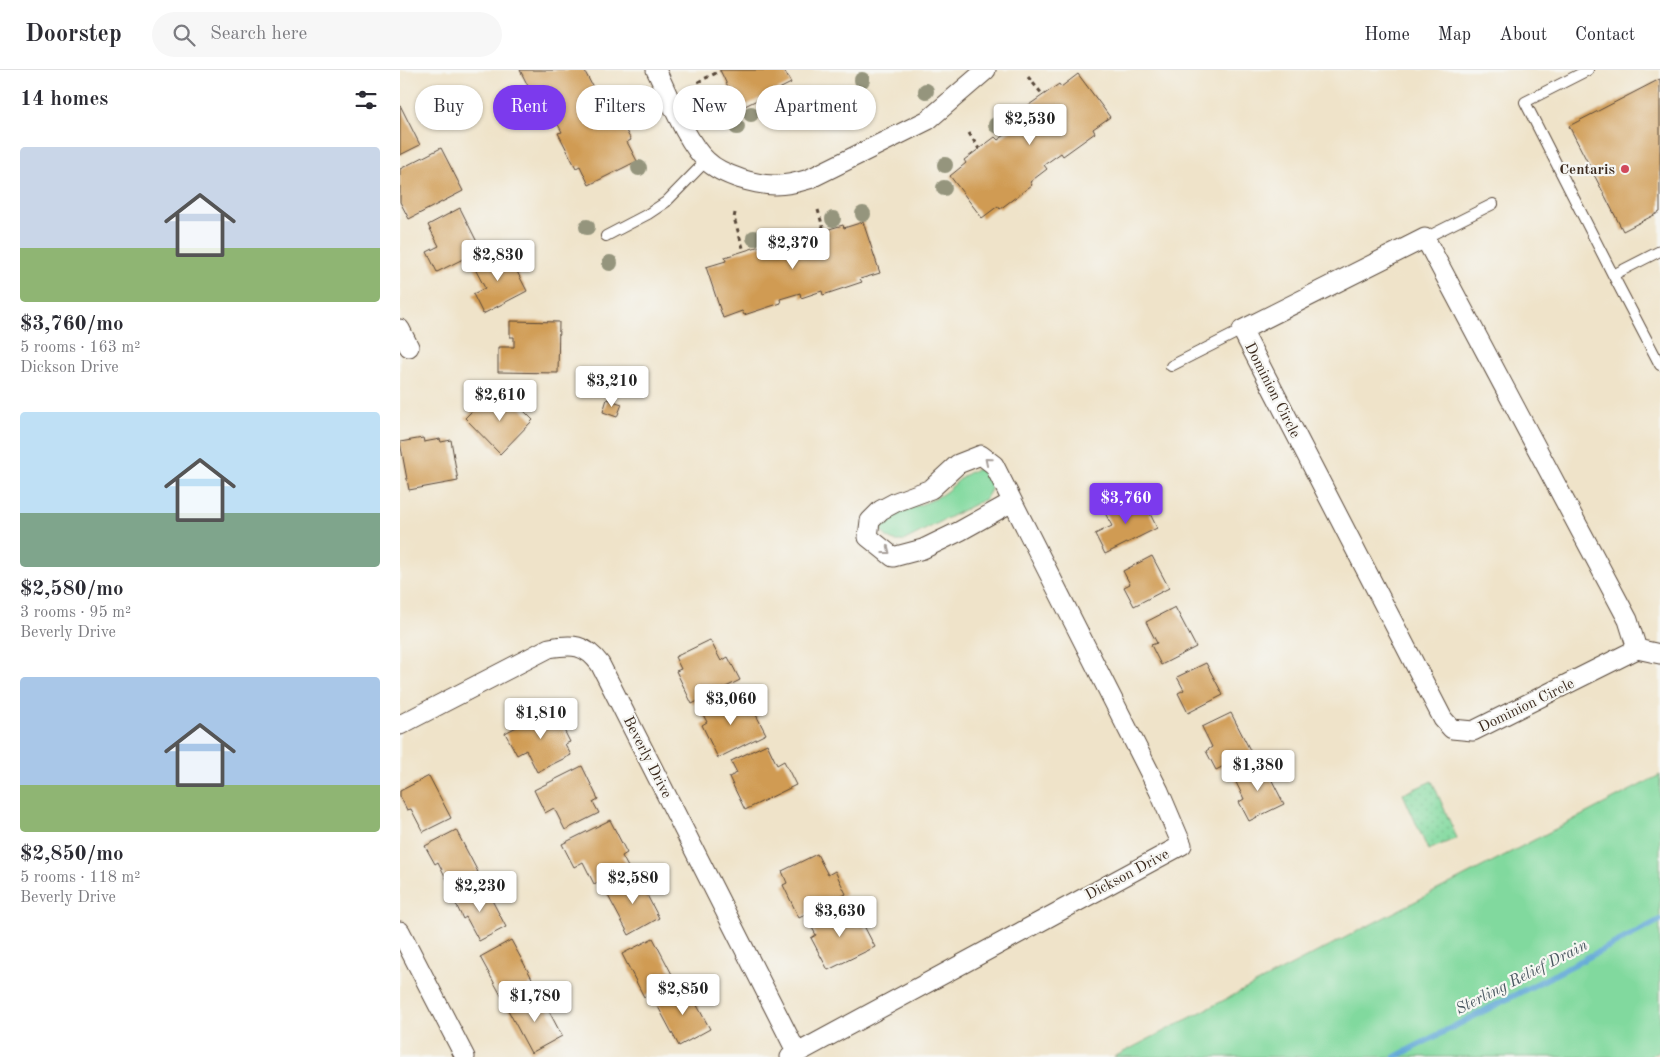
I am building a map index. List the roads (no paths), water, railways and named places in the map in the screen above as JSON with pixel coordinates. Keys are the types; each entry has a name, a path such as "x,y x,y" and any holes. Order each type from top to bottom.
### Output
{"street":[{"path":"656,70 689,137 706,161 730,175 769,186 789,185 809,179 928,120 986,70"},
{"path":"1426,238 1628,620 1637,649 1660,654"},
{"name":"Dominion Circle","path":"1426,238 1242,330 1443,719 1452,729 1472,731 1637,649"},
{"path":"400,329 409,348"},
{"name":"Dickson Drive","path":"793,1055 1182,845 1158,790 994,464 981,455 958,464 931,489 896,502 881,510 870,521 868,537 893,557 923,549 1012,502"},
{"name":"Beverly Drive","path":"400,725 550,648 567,645 582,647 593,654 600,664 793,1055"},
{"path":"400,931 465,1057"}],"lane":[{"path":"1588,70 1525,102 1660,365"},
{"path":"606,236 648,214 666,202 706,161"},
{"path":"1426,238 1493,204"},
{"path":"1613,275 1660,252"},
{"path":"1171,366 1242,330"}],"waterway":[{"name":"Sterling Relief Drain","path":"1395,1057 1660,920"}],"place":[{"name":"Centaris","path":"1625,169"}]}
